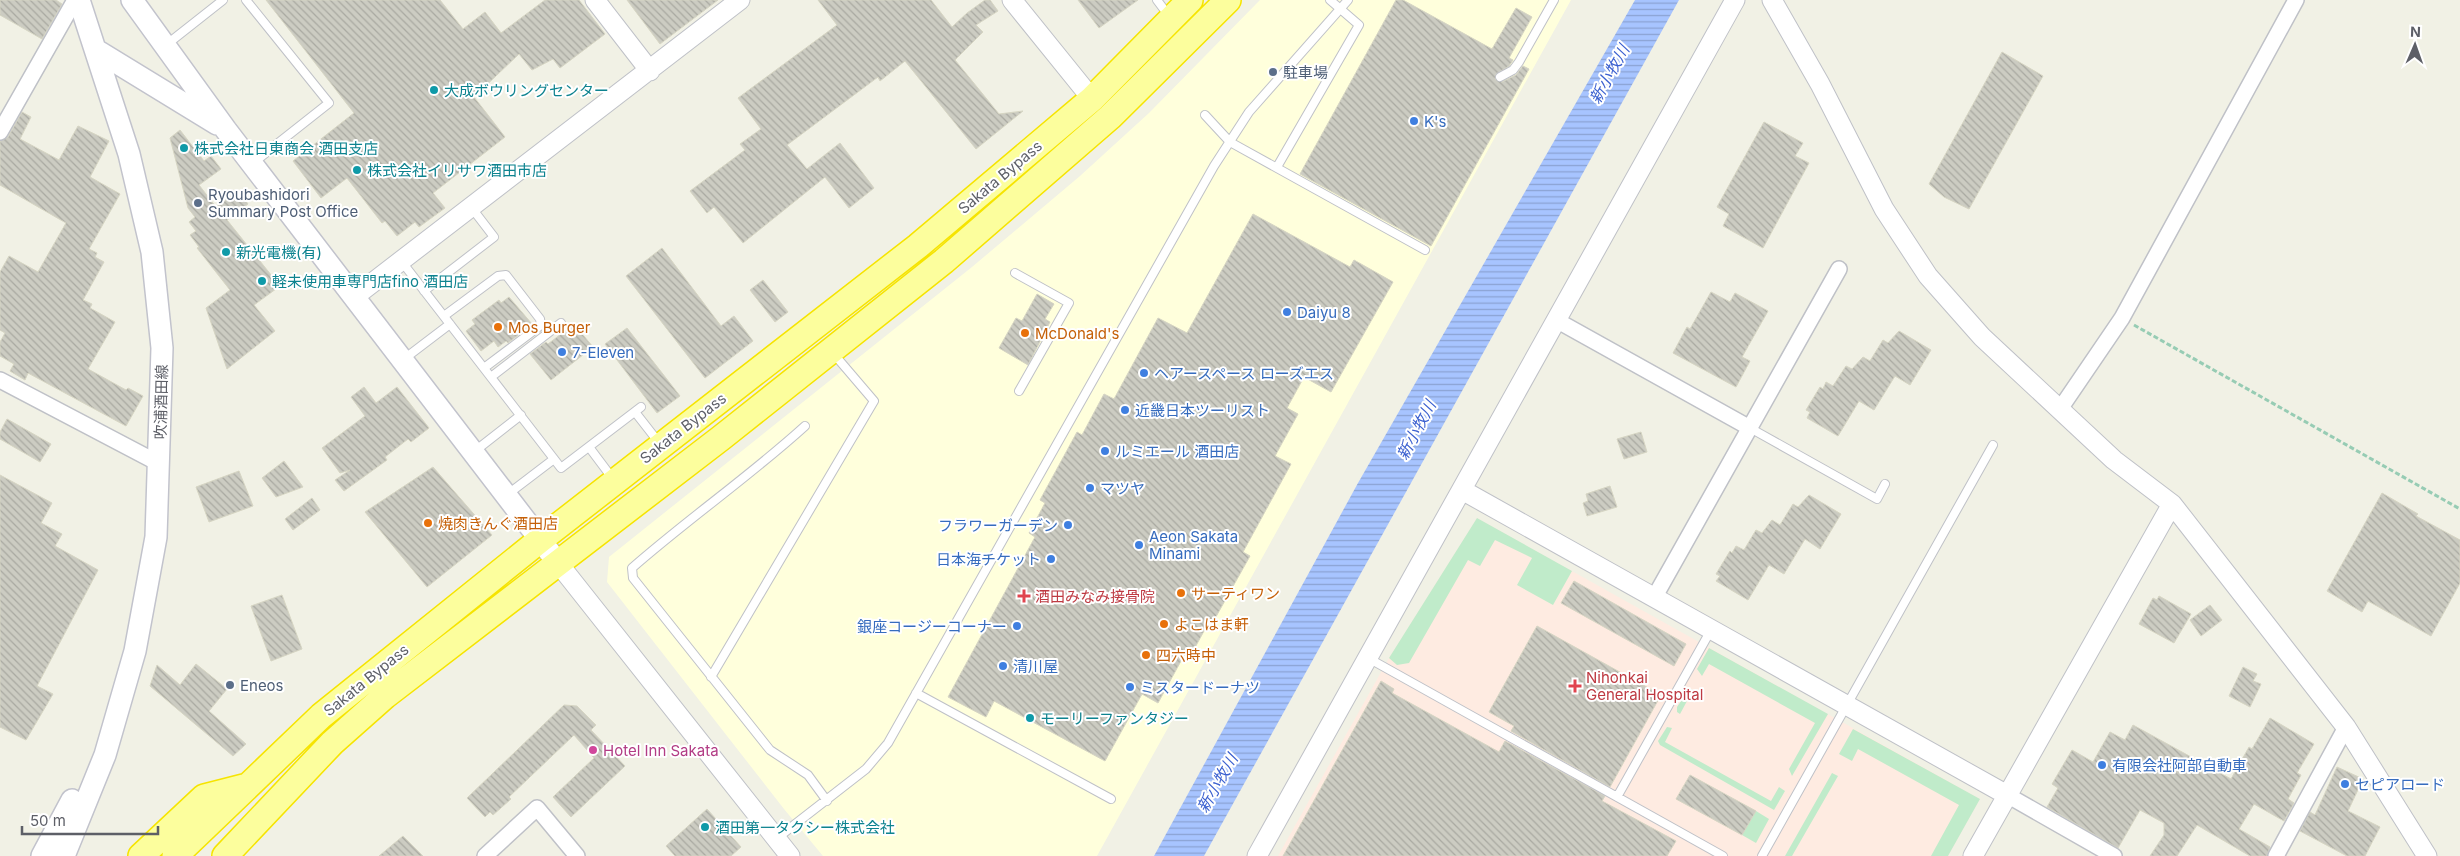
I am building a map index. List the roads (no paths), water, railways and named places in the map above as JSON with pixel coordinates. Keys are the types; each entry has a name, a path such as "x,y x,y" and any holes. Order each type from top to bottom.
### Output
{"highway":[{"name":"Sakata Bypass","path":"175,856 321,716 540,540 918,246 1092,99 1164,10 1190,0"},
{"name":"Sakata Bypass","path":"225,856 274,802 332,743 386,696 721,438 944,261 1110,117 1228,0"},
{"path":"141,856 204,797 250,785"},
{"path":"249,856 274,802"}],"main road":[{"name":"吹浦酒田線","path":"64,856 105,755 135,652 156,537 160,464 162,348 152,252 129,154 96,50 77,0"},
{"path":"132,0 226,130 558,563"},
{"path":"96,50 226,130"},
{"path":"42,856 61,824 87,768 105,755"}],"street":[{"path":"0,132 77,0"},
{"path":"595,0 650,71"},
{"path":"354,298 740,0"},
{"path":"1012,0 1092,99"},
{"path":"1258,856 1735,0"},
{"path":"1772,0 1820,84 1884,209 1912,252 1954,307 1982,337 2114,460 2172,504 2346,727 2427,856"},
{"path":"2060,409 2122,318 2296,0"},
{"path":"1654,598 1839,269"},
{"path":"1556,320 1750,428"},
{"path":"0,380 160,464"},
{"path":"1462,490 2114,856"},
{"path":"1973,856 2172,504"},
{"path":"558,563 790,856"},
{"path":"2276,856 2346,727"},
{"path":"485,856 537,808 577,856"}],"lane":[{"path":"166,45 223,0"},
{"path":"246,0 329,103 252,164"},
{"path":"1277,167 1359,25 1330,0"},
{"path":"776,839 827,801 877,757 916,693 1200,190 1248,112 1348,0"},
{"path":"1500,77 1513,70 1520,62 1554,0"},
{"path":"1206,115 1230,142 1425,250"},
{"path":"424,291 494,237 472,207"},
{"path":"402,262 561,468 638,410 661,446"},
{"path":"1015,272 1069,302 1019,391"},
{"path":"444,316 498,276 506,275 540,319 540,325 484,368"},
{"path":"491,377 561,323"},
{"path":"402,360 450,324"},
{"path":"711,677 874,401 830,350"},
{"path":"473,452 521,415"},
{"path":"805,426 771,456 696,513 632,568 633,578 770,750 808,775 827,801"},
{"path":"1750,428 1876,499 1885,484"},
{"path":"1762,856 1993,445"},
{"path":"589,447 615,481"},
{"path":"506,496 554,459"},
{"path":"1617,797 1711,630"},
{"path":"1368,658 1723,856"},
{"path":"916,693 1111,798"}],"water":[{"name":"新小牧川","path":"1635,0 1679,0 1204,856 1154,856 1358,483"}],"place":[{"name":"駐車場","path":"1273,72"},
{"name":"大成ボウリングセンター","path":"434,90"},
{"name":"K's","path":"1414,121"},
{"name":"株式会社日東商会 酒田支店","path":"184,148"},
{"name":"株式会社イリサワ酒田市店","path":"357,170"},
{"name":"Ryoubashidori Summary Post Office","path":"198,203"},
{"name":"新光電機(有)","path":"226,252"},
{"name":"軽未使用車専門店fino 酒田店","path":"262,281"},
{"name":"Daiyu 8","path":"1287,312"},
{"name":"Mos Burger","path":"498,327"},
{"name":"McDonald's","path":"1025,333"},
{"name":"7-Eleven","path":"562,352"},
{"name":"ヘアースペース ローズエス","path":"1144,373"},
{"name":"近畿日本ツーリスト","path":"1125,410"},
{"name":"ルミエール 酒田店","path":"1105,451"},
{"name":"マツヤ","path":"1090,488"},
{"name":"焼肉きんぐ酒田店","path":"428,523"},
{"name":"フラワーガーデン","path":"1068,525"},
{"name":"Aeon Sakata Minami","path":"1139,545"},
{"name":"日本海チケット","path":"1051,559"},
{"name":"サーティワン","path":"1181,593"},
{"name":"酒田みなみ接骨院","path":"1024,596"},
{"name":"よこはま軒","path":"1164,624"},
{"name":"銀座コージーコーナー","path":"1017,626"},
{"name":"四六時中","path":"1146,655"},
{"name":"清川屋","path":"1003,666"},
{"name":"Eneos","path":"230,685"},
{"name":"Nihonkai General Hospital","path":"1575,686"},
{"name":"ミスタードーナツ","path":"1130,687"},
{"name":"モーリーファンタジー","path":"1030,718"},
{"name":"Hotel Inn Sakata","path":"593,750"},
{"name":"有限会社阿部自動車","path":"2102,765"},
{"name":"セピアロード","path":"2345,784"},
{"name":"酒田第一タクシー株式会社","path":"705,827"}]}
